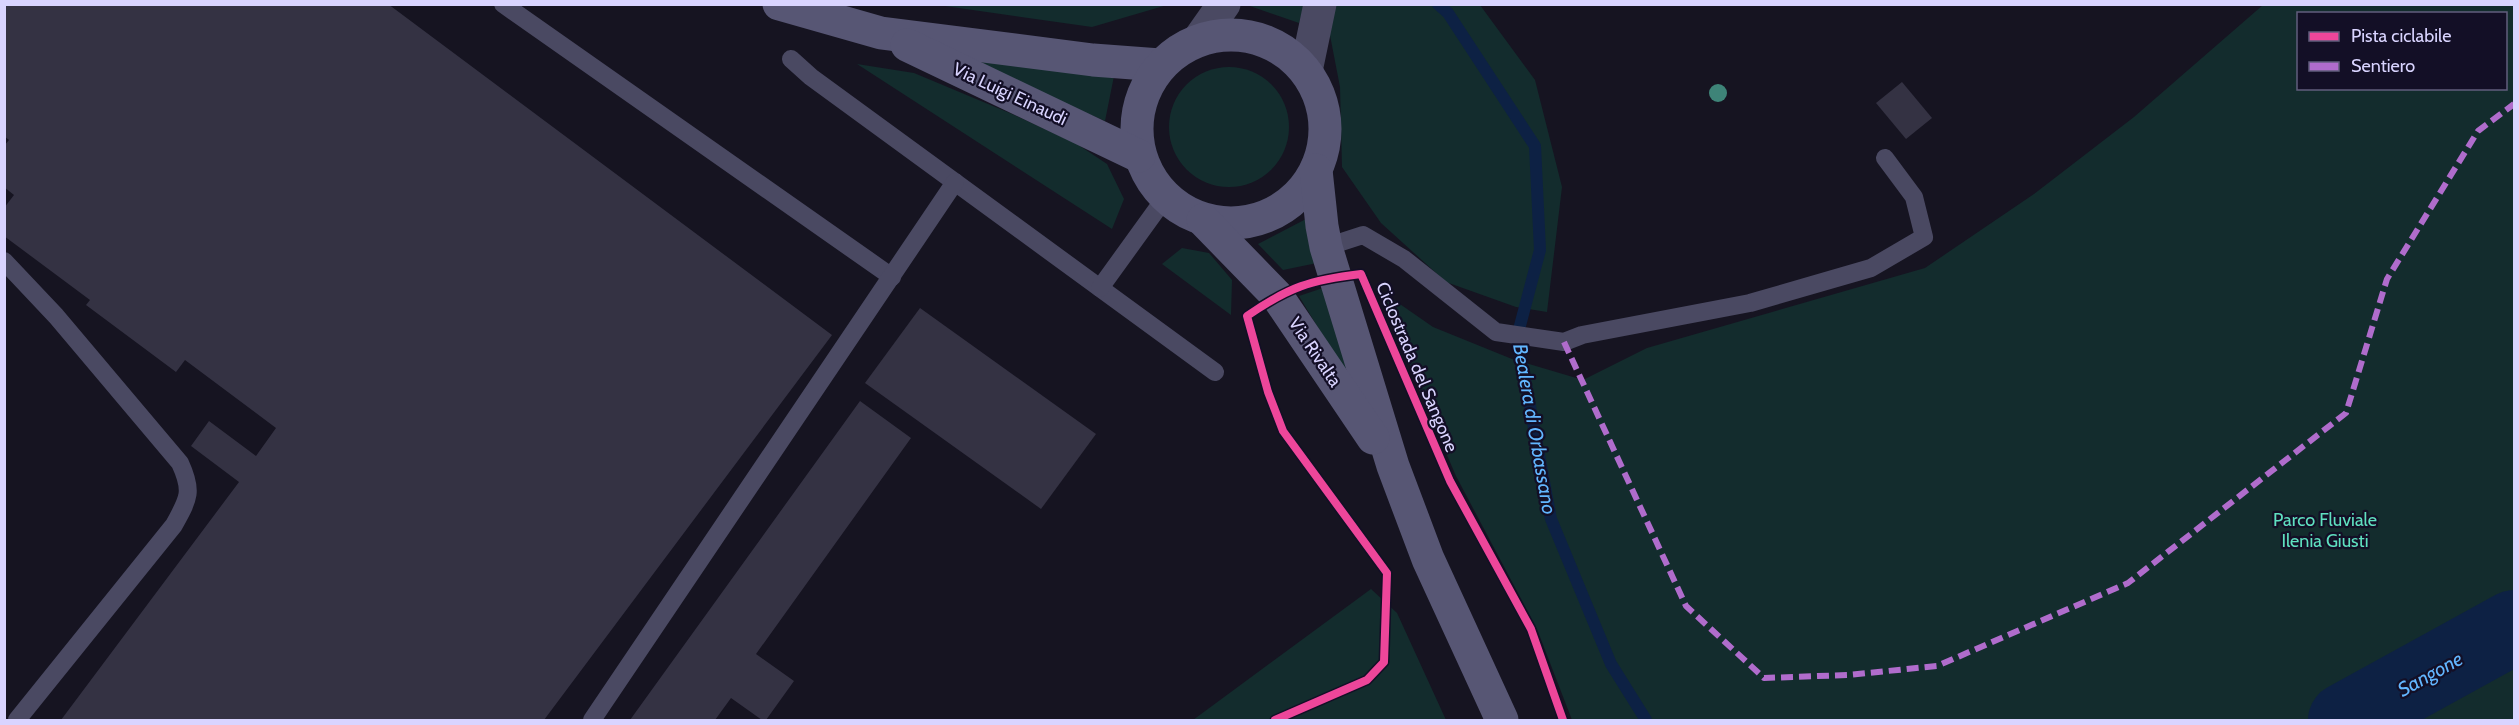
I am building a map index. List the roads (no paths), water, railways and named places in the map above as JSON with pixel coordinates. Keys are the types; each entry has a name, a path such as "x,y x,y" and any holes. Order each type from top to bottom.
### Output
{"main road":[{"name":"Via Luigi Einaudi","path":"779,4 881,33 1093,60 1160,65"},
{"name":"Via Luigi Einaudi","path":"881,33 1139,156"},
{"name":"Via Rivalta","path":"1239,34 1277,45 1306,70 1322,102 1326,137 1316,170 1296,197 1269,216 1236,224 1203,220 1182,211 1165,198 1149,178 1139,156 1137,108 1160,65 1179,49 1200,39 1239,34"},
{"name":"Via Rivalta","path":"1316,170 1326,247 1393,466 1428,559 1502,720"},
{"name":"Via Rivalta","path":"1203,220 1277,296 1393,466"}],"street":[{"path":"1200,39 1224,4"},
{"path":"1306,70 1320,4"}],"lane":[{"path":"503,4 892,277"},
{"path":"791,59 811,77 1215,372"},
{"path":"1326,247 1363,235 1404,259 1496,332 1564,342 1582,335 1750,303 1871,268 1924,237 1914,196 1885,158"},
{"path":"592,720 956,182"},
{"path":"1100,288 1165,198"},
{"path":"4,261 56,316 180,463 189,483 186,503 174,525 17,720"}],"waterway":[{"name":"Bealera di Orbassano","path":"1438,4 1448,13 1535,146 1540,250 1517,337 1551,519 1611,664 1646,720"},
{"name":"Sangone","path":"2345,720 2514,627"}],"park label":[{"name":"Parco Fluviale Ilenia Giusti","path":"2325,530"}]}
